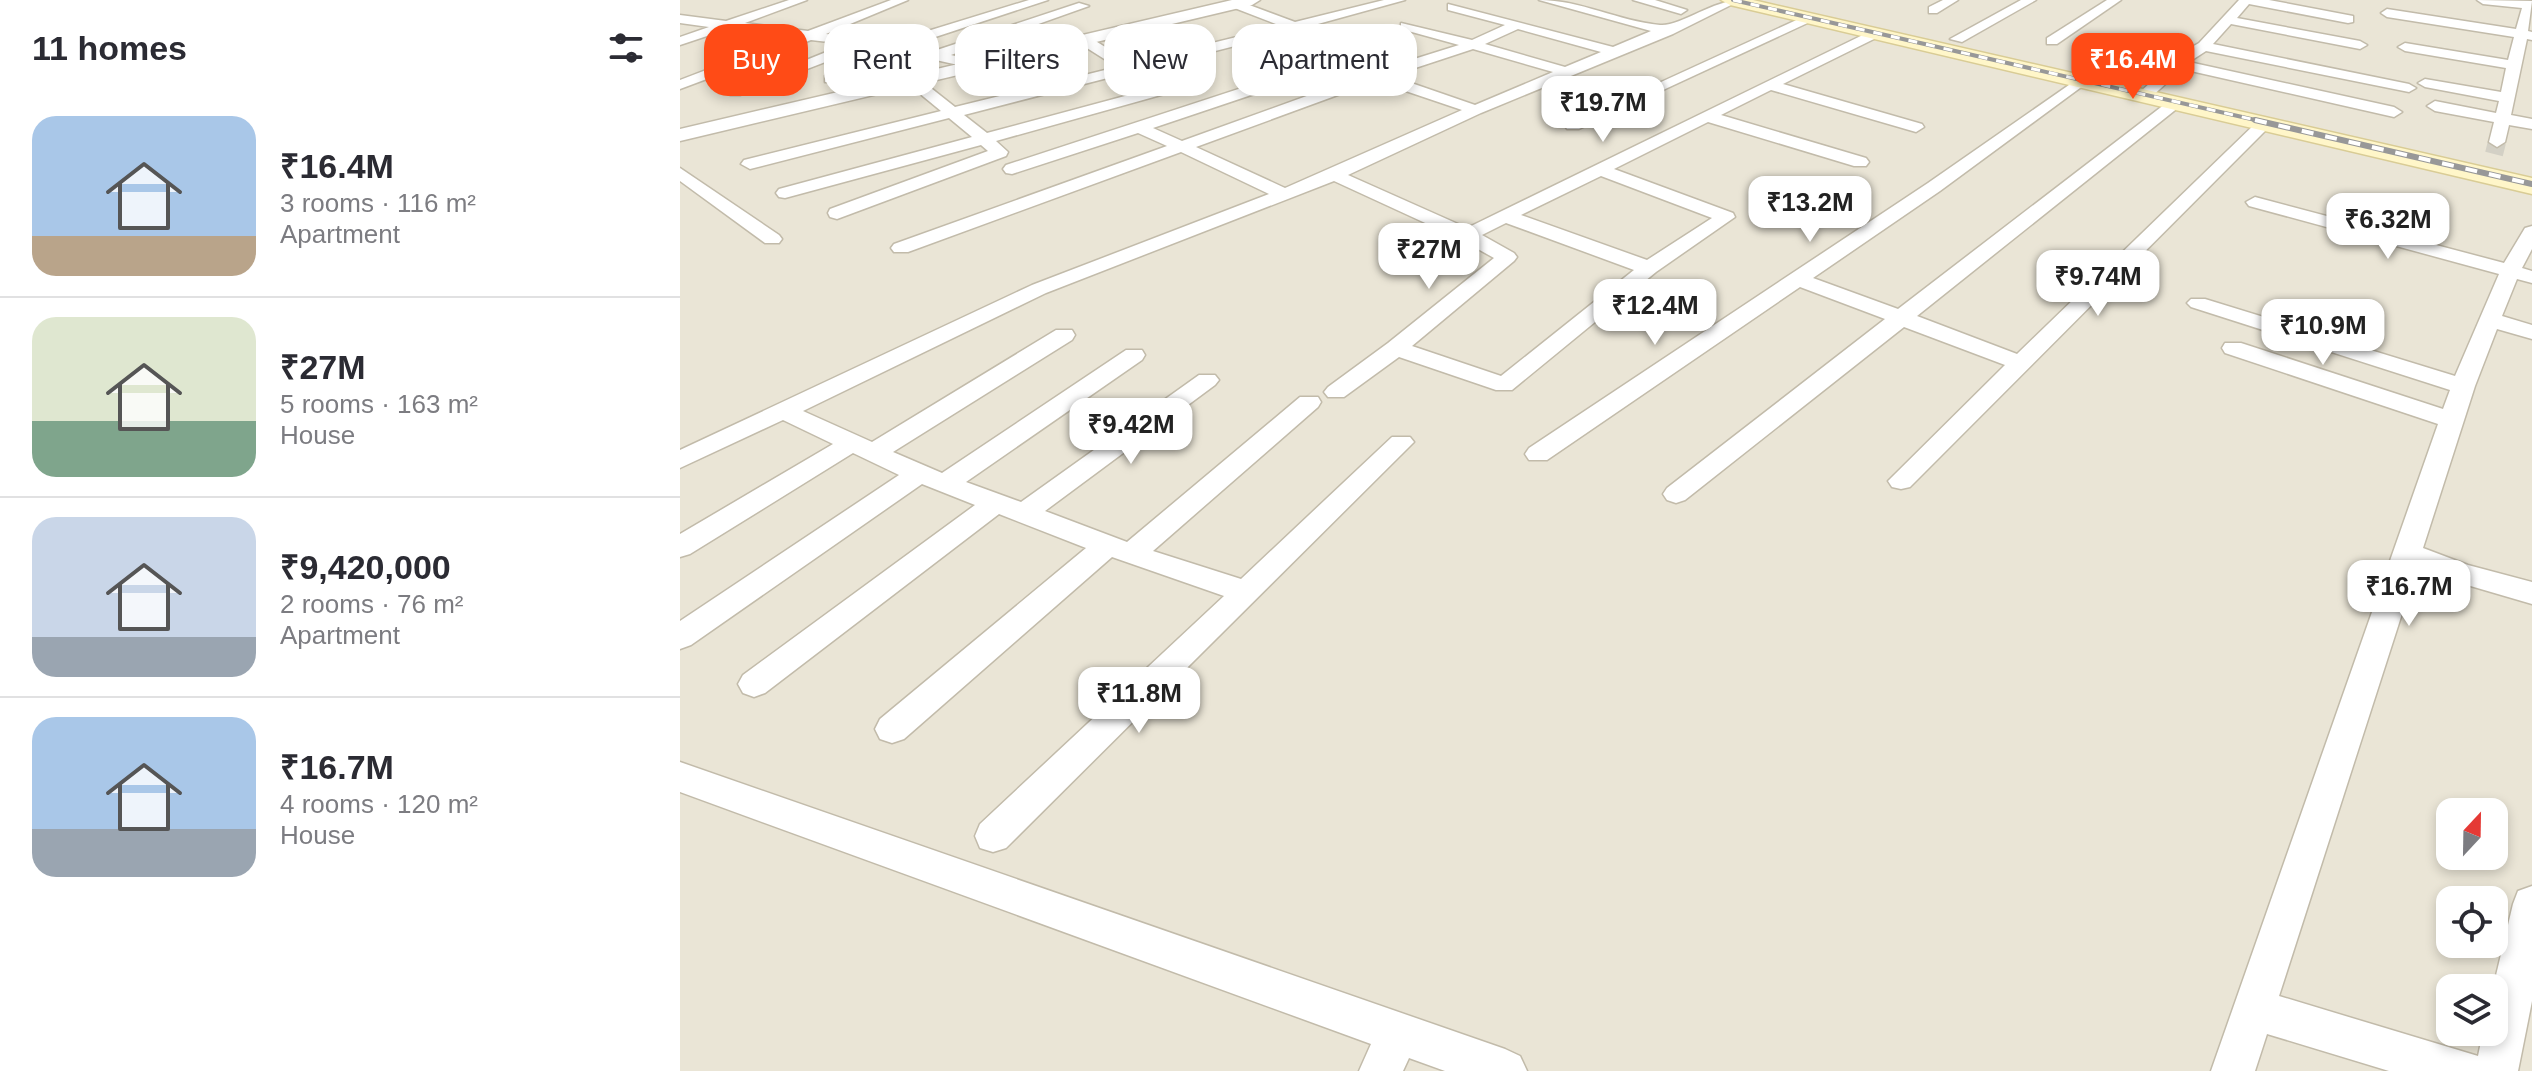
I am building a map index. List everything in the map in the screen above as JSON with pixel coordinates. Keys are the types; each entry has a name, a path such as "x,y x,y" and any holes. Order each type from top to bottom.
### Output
{"main road":[{"path":"1733,0 2079,82 2150,90 2495,152 2532,168"},
{"path":"1783,0 1957,39 2150,90 2174,104 2532,186"}],"street":[{"path":"730,24 801,0"},
{"path":"680,85 902,0"},
{"path":"939,32 1042,0"},
{"path":"1300,24 1399,0"},
{"path":"1545,0 1668,31"},
{"path":"1639,0 1681,10"},
{"path":"680,460 1039,289 1334,175 1476,110 1668,31 1733,0"},
{"path":"1933,10 1952,0"},
{"path":"1957,39 2030,0"},
{"path":"2052,41 2111,0"},
{"path":"2308,0 2359,9"},
{"path":"2483,0 2530,6 2495,152"},
{"path":"1088,39 1244,2 1288,24"},
{"path":"2415,5 2532,66"},
{"path":"939,54 1083,6"},
{"path":"1452,7 1617,52"},
{"path":"682,20 723,8"},
{"path":"2240,8 2346,24"},
{"path":"2150,90 2204,46 2240,8"},
{"path":"2217,32 2358,52 2240,8"},
{"path":"2387,13 2518,59 2532,81"},
{"path":"682,20 718,24"},
{"path":"1573,126 1808,20"},
{"path":"1417,63 1473,45 1518,24"},
{"path":"1417,29 1568,72"},
{"path":"2392,29 2469,41"},
{"path":"680,41 704,33"},
{"path":"808,34 824,36"},
{"path":"1467,235 1871,35"},
{"path":"2204,46 2409,88"},
{"path":"2405,47 2518,59"},
{"path":"2417,63 2518,59"},
{"path":"2425,83 2518,59"},
{"path":"2179,64 2394,112"},
{"path":"750,164 1104,76"},
{"path":"1538,454 1934,187 2079,82"},
{"path":"1768,85 1916,127"},
{"path":"1417,90 1476,110"},
{"path":"680,135 845,96"},
{"path":"837,213 1000,152 931,96"},
{"path":"785,193 1140,96"},
{"path":"1012,169 1232,96"},
{"path":"901,248 1321,96"},
{"path":"1676,494 2174,104"},
{"path":"2435,106 2532,124"},
{"path":"1706,116 1860,162"},
{"path":"1901,481 2264,124"},
{"path":"1139,127 1284,194"},
{"path":"1396,348 1504,385 1649,268 1726,217 1599,169"},
{"path":"1334,175 1467,235 1507,257 1396,348 1336,392"},
{"path":"682,177 772,239"},
{"path":"2255,202 2521,274"},
{"path":"1505,216 1649,268"},
{"path":"2233,1071 2463,386 2492,320 2521,274 2532,232"},
{"path":"1798,279 2020,363"},
{"path":"2198,303 2463,386"},
{"path":"2492,320 2532,332"},
{"path":"680,547 1064,335"},
{"path":"2233,348 2451,420"},
{"path":"680,637 1134,355"},
{"path":"1025,513 1207,380"},
{"path":"892,729 1309,402"},
{"path":"783,411 932,478 1120,549 1246,592"},
{"path":"993,836 1401,442"},
{"path":"754,684 997,502"},
{"path":"2406,552 2460,573 2532,593"},
{"path":"680,777 1389,1052 1505,1071"},
{"path":"2496,1071 2532,904"},
{"path":"2252,1009 2462,1071"}],"shaded area":[{"path":"680,0 2532,0 2532,1071 680,1071"}],"tunnel":[{"path":"2494,154 2497,142"}],"railway":[{"path":"1733,0 2264,122"},
{"path":"2255,120 2532,184"}]}
